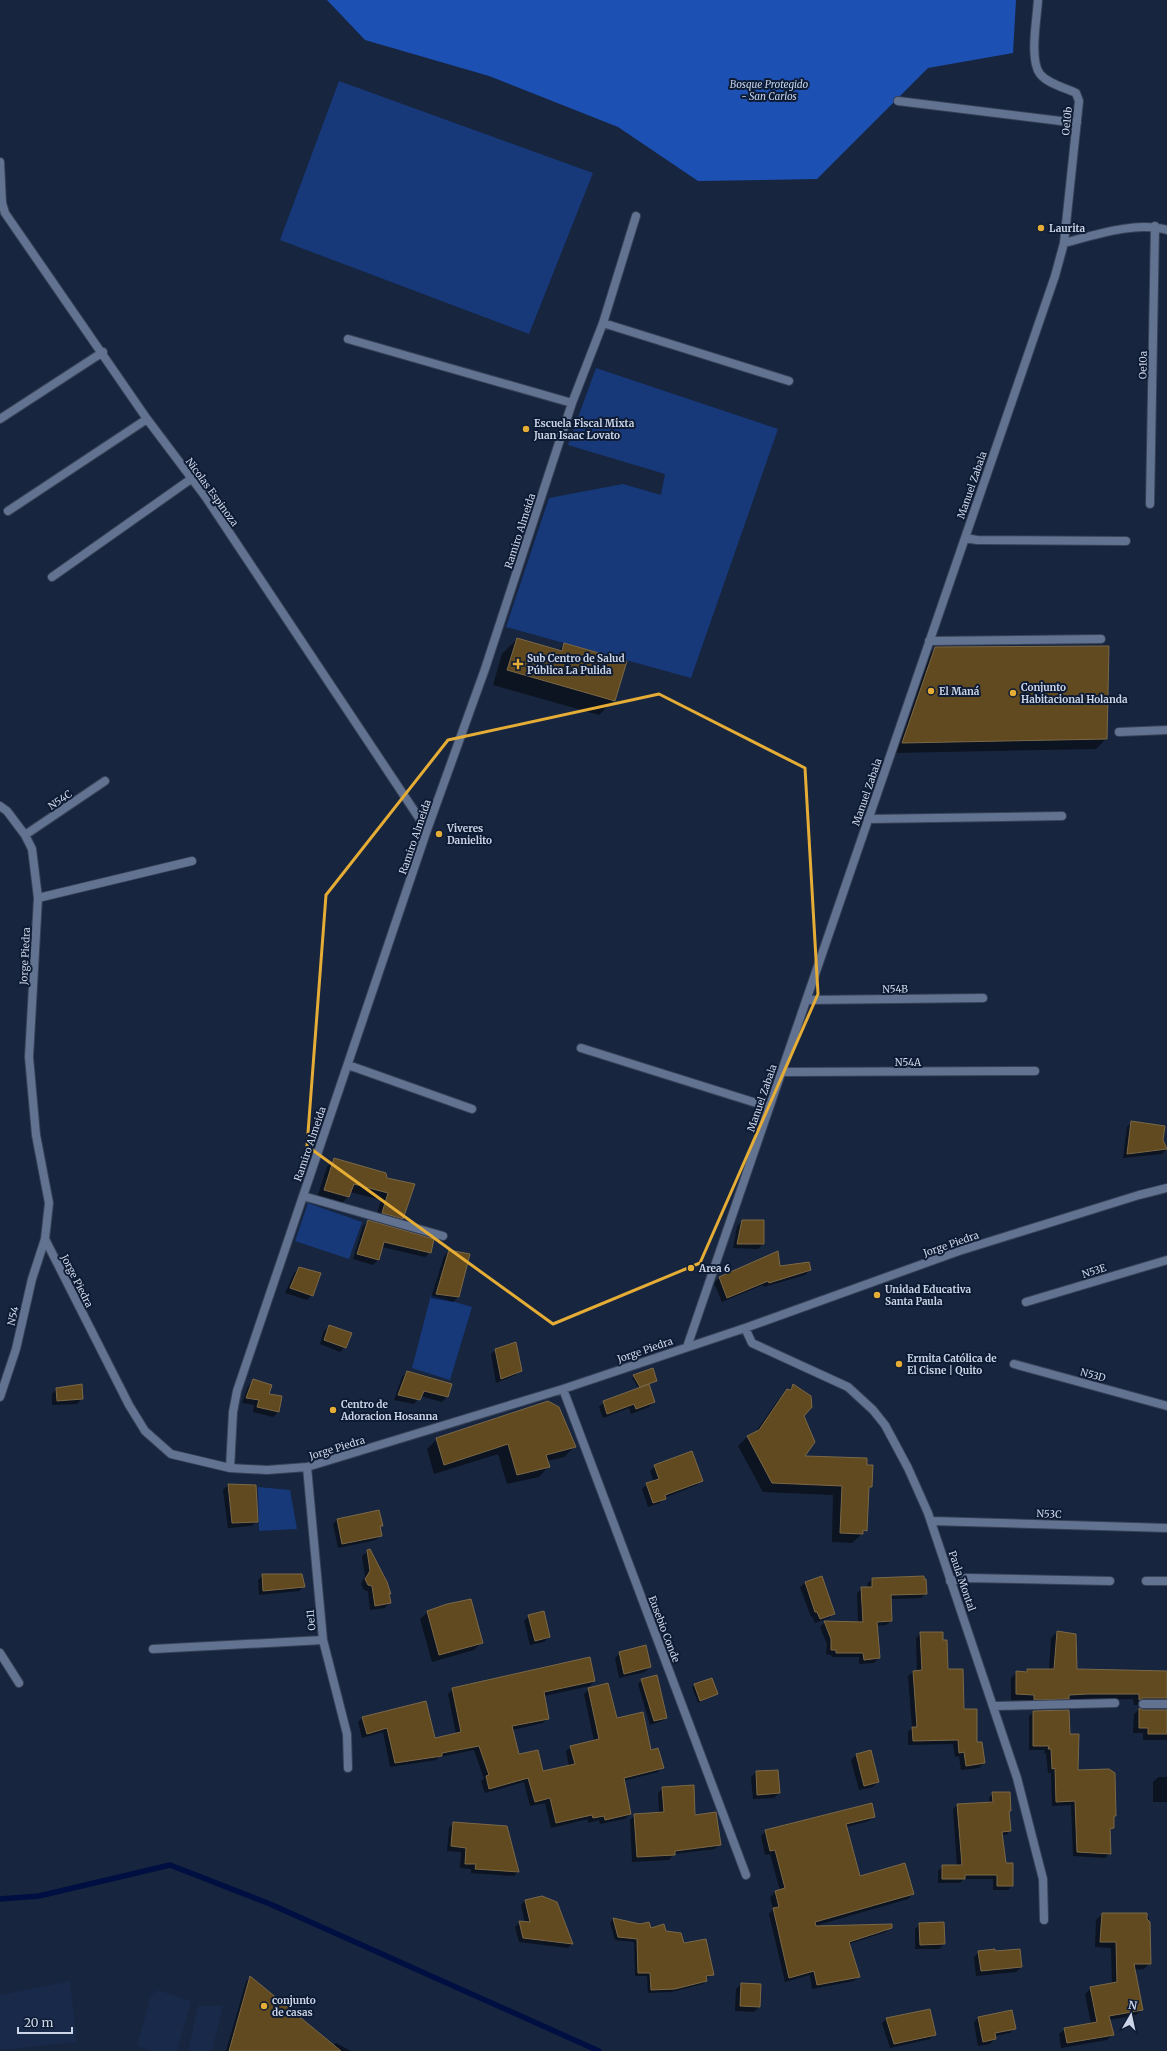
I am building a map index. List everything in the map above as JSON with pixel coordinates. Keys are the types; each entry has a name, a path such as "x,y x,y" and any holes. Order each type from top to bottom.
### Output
{"street":[{"name":"Oe10b","path":"1038,0 1036,65 1041,75 1076,93 1079,101 1064,243"},
{"path":"898,101 1077,123"},
{"name":"Nicolas Espinoza","path":"0,162 2,203 6,213 103,352 147,419 205,496 427,830"},
{"name":"Ramiro Almeida","path":"230,1468 233,1412 238,1390 427,830 485,669 572,404 603,323 636,216"},
{"path":"1064,243 1112,230 1155,226 1167,230"},
{"name":"Oe10a","path":"1150,504 1155,226"},
{"name":"Manuel Zabala","path":"687,1347 807,1000 928,641 1055,276 1064,243"},
{"path":"603,323 789,381"},
{"path":"348,339 572,404"},
{"path":"0,419 103,352"},
{"path":"8,511 147,419"},
{"path":"52,577 191,479"},
{"path":"965,538 977,540 1126,541"},
{"path":"928,641 1100,640"},
{"path":"1119,732 1167,730"},
{"name":"N54C","path":"25,834 105,781"},
{"name":"Jorge Piedra","path":"0,806 7,811 25,834 32,849 38,898 29,1057 36,1135 49,1203 44,1239 129,1405 145,1431 171,1454 230,1468 267,1470 307,1468 563,1389 745,1328 959,1251 1139,1195 1167,1188"},
{"path":"868,819 1062,816"},
{"path":"38,898 192,861"},
{"name":"N54B","path":"807,1000 983,998"},
{"path":"581,1048 769,1107"},
{"path":"348,1065 472,1109"},
{"name":"N54A","path":"782,1072 1035,1072"},
{"path":"303,1196 443,1236"},
{"name":"N54","path":"0,1397 16,1349 32,1279 44,1239"},
{"name":"N53E","path":"1026,1302 1167,1260"},
{"name":"Paula Montal","path":"745,1328 752,1343 848,1388 874,1410 885,1425 908,1468 931,1521 1017,1778 1040,1861 1044,1892 1044,1920"},
{"name":"N53D","path":"1014,1364 1167,1406"},
{"name":"Eusebio Conde","path":"563,1389 746,1875"},
{"name":"Oe11","path":"307,1468 323,1640 346,1734 348,1768"},
{"name":"N53C","path":"931,1521 1167,1528"},
{"path":"950,1581 967,1578 1110,1581"},
{"path":"1146,1581 1167,1581"},
{"path":"153,1649 323,1640"},
{"path":"0,1653 19,1683"},
{"path":"994,1706 1115,1703"},
{"path":"1143,1704 1167,1704"}],"highlighted area":[{"path":"659,694 805,768 818,994 700,1263 553,1324 307,1146 326,895 448,740"}],"shaded area":[{"path":"339,81 593,173 529,334 280,240"},
{"path":"596,368 778,429 691,678 506,627 549,498 623,484 661,495 665,474 568,445"},
{"path":"308,1203 362,1222 349,1259 295,1241"},
{"path":"431,1295 472,1307 450,1380 412,1368"},
{"path":"258,1487 290,1490 297,1529 259,1531"},
{"path":"70,1981 77,2042 0,2050 0,1995"},
{"path":"158,1990 191,2001 177,2051 151,2051 137,2046 151,1995"},
{"path":"198,2006 223,2006 212,2051 188,2051"}],"green space":[{"name":"Bosque Protegido - San Carlos","path":"327,0 1016,0 1013,53 928,68 817,179 698,181 618,127 489,76 365,40"}],"building":[{"name":"Sub Centro de Salud Pública La Pulida","path":"517,638 562,651 564,643 627,661 615,701 507,670"},
{"name":"Conjunto Habitacional Holanda","path":"1109,646 1107,739 902,743 935,647"},
{"path":"1131,1121 1165,1126 1163,1140 1167,1149 1127,1154"},
{"path":"334,1158 386,1173 387,1178 415,1184 403,1219 382,1213 388,1193 354,1184 349,1197 324,1190"},
{"path":"368,1220 434,1239 431,1253 384,1242 379,1260 357,1254"},
{"path":"742,1220 764,1220 764,1244 737,1244"},
{"path":"449,1250 470,1254 459,1297 436,1294"},
{"path":"778,1251 780,1266 809,1262 811,1270 769,1283 768,1281 727,1298 719,1277"},
{"path":"299,1267 321,1273 313,1296 290,1288"},
{"path":"329,1325 352,1333 346,1348 324,1340"},
{"path":"516,1342 522,1371 501,1379 495,1349"},
{"path":"653,1368 657,1381 640,1387 633,1375"},
{"path":"407,1371 452,1384 448,1397 424,1391 420,1400 398,1395"},
{"path":"253,1379 272,1385 269,1394 282,1396 279,1412 257,1407 259,1400 246,1398"},
{"path":"82,1384 83,1399 57,1401 56,1388"},
{"path":"649,1384 655,1402 636,1409 634,1404 607,1414 603,1401"},
{"path":"793,1384 811,1396 812,1407 804,1416 815,1442 805,1456 867,1458 867,1465 873,1465 872,1487 869,1487 867,1531 863,1530 863,1534 840,1533 842,1486 772,1483 747,1436 759,1430 787,1389 791,1390"},
{"path":"548,1401 559,1407 576,1447 546,1455 550,1467 517,1475 508,1444 444,1465 436,1438"},
{"path":"692,1451 703,1481 665,1495 666,1499 653,1503 646,1483 659,1479 654,1465"},
{"path":"228,1484 256,1485 258,1522 232,1523"},
{"path":"379,1510 383,1526 380,1526 382,1536 342,1544 337,1519"},
{"path":"370,1549 387,1582 391,1594 389,1593 391,1603 375,1606 372,1586 368,1585 365,1579 370,1571 367,1550"},
{"path":"262,1574 302,1574 305,1587 263,1591"},
{"path":"822,1576 835,1614 820,1619 817,1612 815,1612 805,1582"},
{"path":"924,1576 924,1579 926,1579 927,1594 891,1595 892,1621 877,1622 880,1658 864,1660 863,1653 836,1653 836,1650 831,1650 831,1639 824,1621 863,1622 861,1587 872,1587 872,1578"},
{"path":"471,1599 483,1643 439,1655 427,1611 447,1604"},
{"path":"544,1611 550,1637 535,1641 528,1615"},
{"path":"1057,1631 1076,1634 1077,1669 1167,1671 1167,1698 1143,1698 1139,1700 1139,1694 1088,1694 1069,1695 1069,1699 1034,1700 1034,1695 1016,1694 1016,1671 1027,1672 1027,1669 1054,1669"},
{"path":"920,1632 943,1632 943,1640 947,1640 948,1669 963,1669 964,1709 977,1709 977,1742 982,1742 985,1763 966,1766 964,1752 959,1753 958,1740 913,1741 912,1727 917,1727 913,1671 922,1670"},
{"path":"646,1645 651,1667 624,1674 619,1652"},
{"path":"590,1657 595,1681 544,1692 549,1719 512,1726 519,1754 538,1750 543,1771 575,1764 570,1746 599,1739 588,1688 608,1683 617,1718 643,1712 651,1750 658,1748 664,1768 624,1778 631,1814 605,1820 604,1816 593,1818 592,1815 556,1823 550,1798 535,1802 528,1778 489,1789 486,1776 489,1775 479,1746 442,1753 442,1756 395,1763 387,1728 367,1734 362,1717 426,1701 435,1738 461,1732 452,1688"},
{"path":"657,1675 667,1718 654,1721 641,1679"},
{"path":"712,1678 718,1694 700,1701 694,1684"},
{"path":"1139,1708 1143,1710 1167,1710 1167,1734 1148,1734 1148,1728 1139,1728"},
{"path":"1069,1710 1070,1734 1079,1734 1078,1770 1109,1769 1115,1773 1116,1816 1114,1816 1114,1828 1110,1829 1111,1854 1077,1852 1075,1801 1056,1802 1055,1768 1052,1769 1051,1749 1048,1749 1049,1746 1033,1746 1033,1711"},
{"path":"871,1750 879,1782 864,1786 856,1754"},
{"path":"778,1770 780,1793 757,1795 756,1771"},
{"path":"694,1785 695,1815 716,1812 721,1845 675,1851 675,1855 637,1857 634,1814 664,1812 662,1787"},
{"path":"992,1792 1010,1792 1011,1811 1009,1811 1011,1831 1002,1832 1006,1863 1013,1863 1013,1886 997,1886 997,1875 965,1875 965,1879 942,1879 942,1865 962,1865 957,1804 993,1802"},
{"path":"872,1803 875,1817 846,1824 860,1876 905,1863 914,1894 815,1922 816,1926 892,1924 892,1928 849,1942 860,1977 817,1985 814,1971 789,1978 773,1908 779,1907 775,1891 785,1888 775,1850 770,1851 765,1830"},
{"path":"453,1822 507,1826 519,1872 475,1869 476,1864 465,1864 466,1848 451,1846"},
{"path":"542,1896 557,1902 573,1944 523,1938 519,1921 530,1922 525,1900"},
{"path":"1102,1913 1147,1913 1147,1919 1150,1922 1151,1964 1134,1964 1143,2010 1109,2016 1114,2035 1067,2043 1064,2028 1097,2022 1090,1987 1117,1982 1116,1942 1100,1942"},
{"path":"613,1918 640,1924 649,1922 651,1928 664,1924 666,1931 681,1933 684,1943 706,1939 714,1975 706,1976 707,1981 675,1989 651,1990 650,1973 638,1973 637,1939 618,1937"},
{"path":"944,1922 945,1944 920,1945 919,1923"},
{"path":"995,1949 995,1951 1020,1949 1022,1967 981,1971 978,1951"},
{"name":"conjunto de casas","path":"250,1976 341,2051 229,2051"},
{"path":"741,1983 761,1984 760,2007 740,2006"},
{"path":"930,2009 936,2035 894,2044 886,2018"},
{"path":"1012,2010 1016,2029 995,2033 996,2039 983,2042 978,2017"}],"waterway":[{"path":"0,1899 39,1896 170,1865 270,1904 599,2051"}],"place":[{"name":"Laurita","path":"1041,228"},
{"name":"Escuela Fiscal Mixta Juan Isaac Lovato","path":"526,429"},
{"name":"Sub Centro de Salud Pública La Pulida","path":"518,664"},
{"name":"El Maná","path":"931,691"},
{"name":"Conjunto Habitacional Holanda","path":"1013,693"},
{"name":"Viveres Danielito","path":"439,834"},
{"name":"Area 6","path":"691,1268"},
{"name":"Unidad Educativa Santa Paula","path":"877,1295"},
{"name":"Ermita Católica de El Cisne | Quito","path":"899,1364"},
{"name":"Centro de Adoracion Hosanna","path":"333,1410"},
{"name":"conjunto de casas","path":"264,2006"}]}
